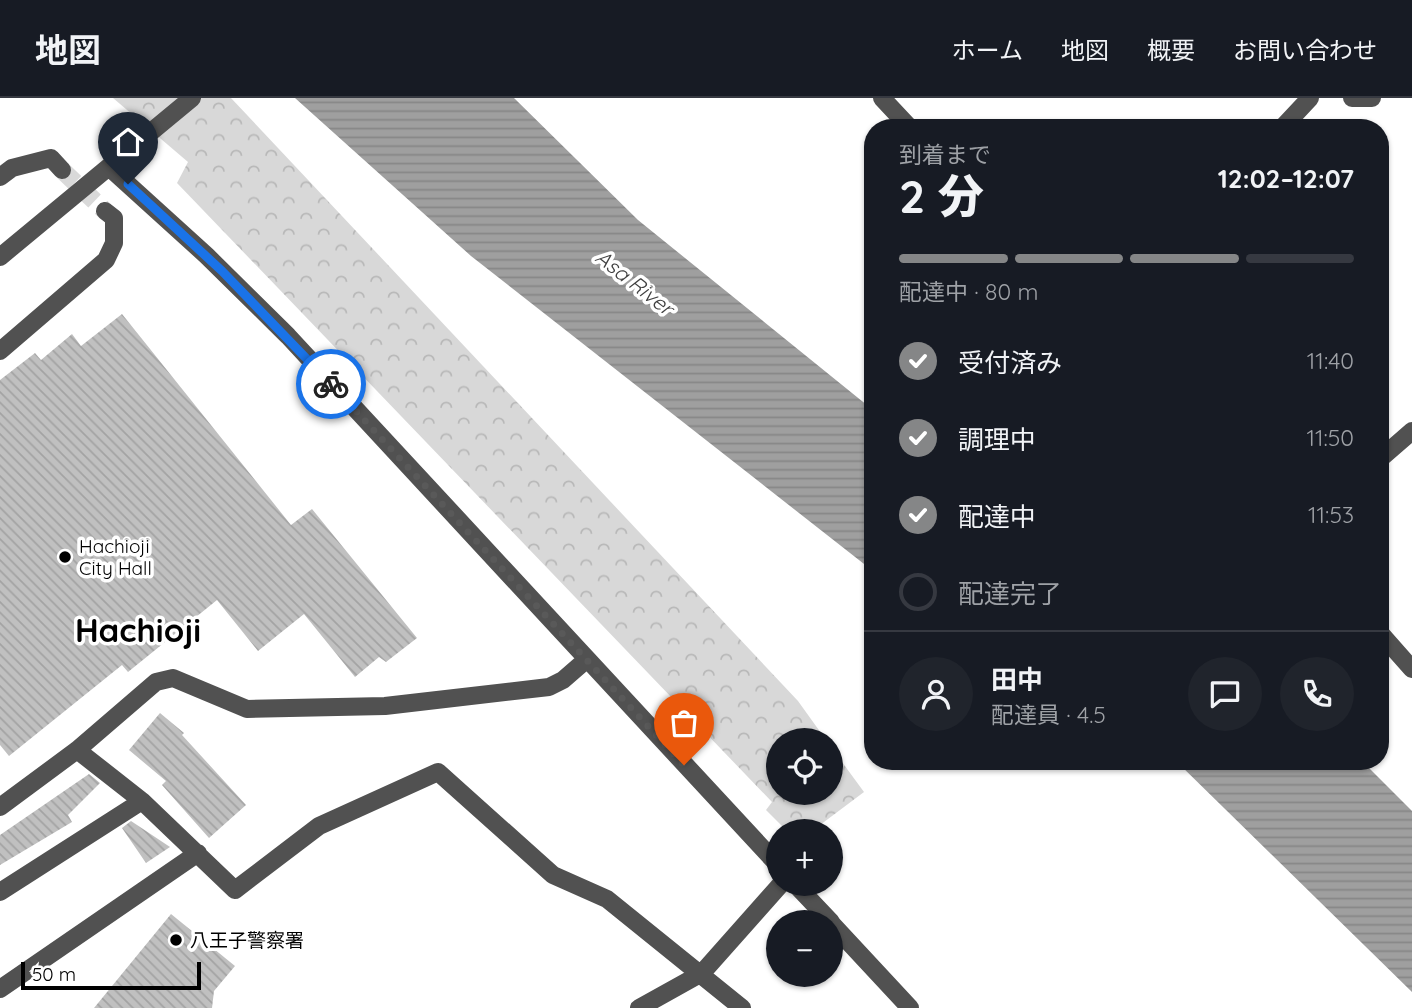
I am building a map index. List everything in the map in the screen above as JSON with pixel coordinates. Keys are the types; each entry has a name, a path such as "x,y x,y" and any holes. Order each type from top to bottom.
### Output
{"street":[{"path":"0,257 192,98"},
{"path":"882,98 902,119"},
{"path":"1290,119 1310,98"},
{"path":"1352,98 1372,98"},
{"path":"0,177 12,168 51,158 62,170"},
{"path":"114,165 288,336 766,852"},
{"path":"0,351 106,260 114,243 114,218 105,211"},
{"path":"1389,451 1412,430"},
{"path":"1389,643 1412,668"},
{"path":"0,807 77,750 156,682 173,678 247,709 332,709 549,687 564,680 586,660"},
{"path":"77,750 142,801 235,890 319,826 438,772 553,875 607,898 702,972 742,1008"},
{"path":"0,892 142,801"},
{"path":"0,989 198,853"},
{"path":"639,1008 702,972 770,896"},
{"path":"806,896 820,910"},
{"path":"843,935 910,1008"}],"green space":[{"path":"113,98 231,98 798,701 817,728 766,728 766,796 177,183 188,162"},
{"path":"843,763 864,792 828,819 775,819 766,810 770,805 843,805"}],"water":[{"name":"Asa River","path":"295,98 514,98 638,220 864,403 864,564 471,256"},
{"path":"1185,770 1371,770 1412,811 1412,992"}],"building":[{"path":"122,314 291,525 312,509 417,638 386,662 379,657 355,677 304,614 258,651 217,600 128,672 122,665 9,756 0,745 0,380 35,353 41,360 72,334 81,346"},
{"path":"160,713 184,733 182,735 246,805 209,838 162,785 166,781 129,750"},
{"path":"89,774 100,783 68,815 72,822 0,865 0,835"},
{"path":"131,821 170,847 146,863 122,828"},
{"name":"八王子警察署","path":"171,914 235,966 214,991 212,1008 94,1008"}],"tunnel":[{"path":"62,170 105,211"}],"way so far":[{"path":"331,384 684,765"}],"place":[{"name":"Hachioji City Hall","path":"65,557"},
{"name":"八王子警察署","path":"176,940"}],"district":[{"name":"Hachioji","path":"138,629"}],"route":[{"path":"128,184 288,336 331,384"}]}
